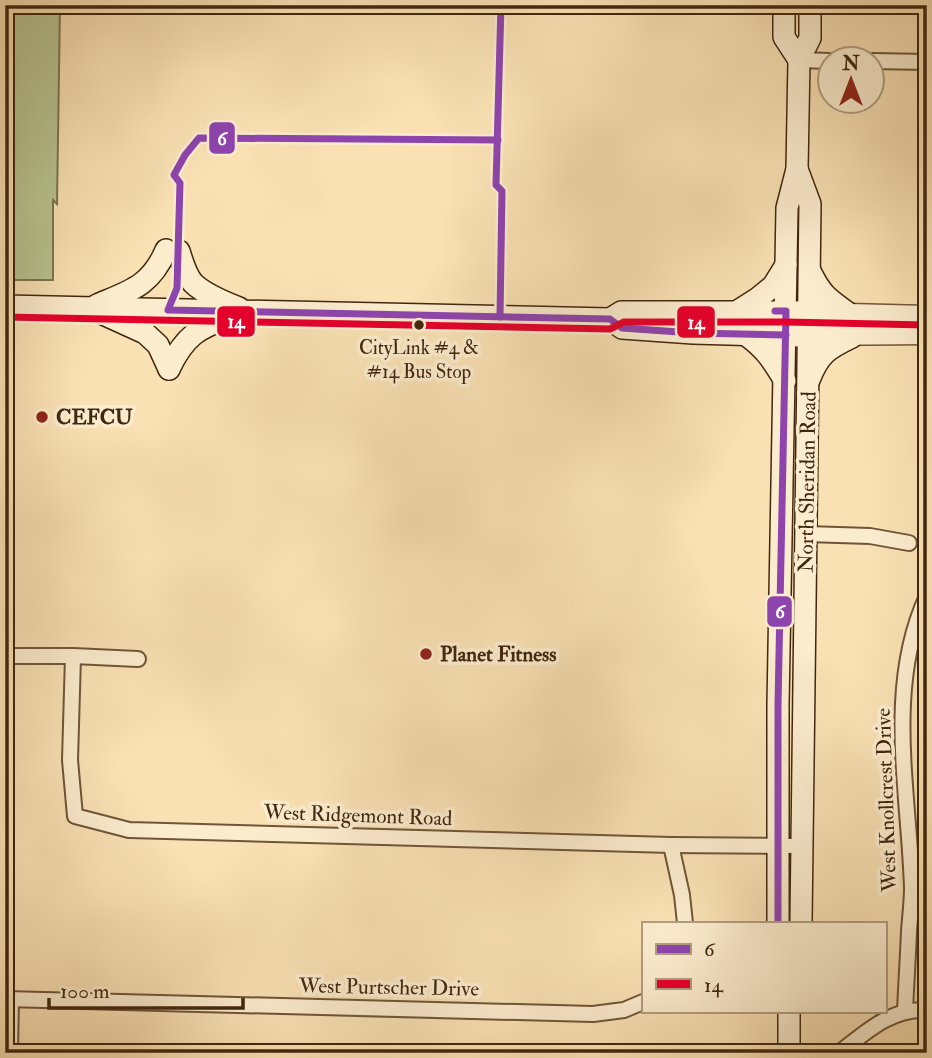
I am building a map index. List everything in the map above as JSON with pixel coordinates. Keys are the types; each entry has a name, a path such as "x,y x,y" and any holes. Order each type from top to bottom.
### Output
{"main road":[{"name":"North Sheridan Road","path":"784,5 784,37 799,60"},
{"name":"North Sheridan Road","path":"778,922 778,705 787,208 797,169 799,60 810,38 810,5"},
{"name":"North Sheridan Road","path":"797,169 810,204 801,922"},
{"path":"89,308 128,292 150,278 172,251 193,283 217,299 247,312"},
{"path":"737,311 773,286 786,265"},
{"path":"809,269 818,288 829,300 848,313"},
{"path":"5,306 610,319 621,312 809,312"},
{"path":"89,308 145,333 158,345 169,369 178,350 194,333 216,321 247,312"},
{"path":"610,319 622,328 808,336"},
{"path":"746,335 768,354 785,381"},
{"path":"808,382 817,360 833,346 852,337"},
{"path":"783,476 793,495 794,527 806,534"},
{"path":"778,705 787,699 793,684 794,646 805,614"},
{"path":"778,705 787,709 791,717 793,756 803,790"},
{"path":"789,1012 789,1053"}],"street":[{"path":"799,60 816,61"},
{"path":"886,61 927,62"},
{"path":"809,312 927,315"},
{"path":"808,336 927,335"},
{"path":"806,534 860,535 909,543"},
{"name":"West Knollcrest Drive","path":"905,1012 912,895 902,698 908,648 927,596"},
{"path":"5,656 138,659"},
{"name":"West Ridgemont Road","path":"73,656 70,761 75,816 129,830 671,845 802,846"},
{"path":"671,845 685,922"},
{"path":"912,895 927,888"},
{"path":"8,999 10,1053"},
{"name":"West Purtscher Drive","path":"8,999 593,1014 624,1010 642,1002"},
{"path":"839,1053 883,1020 905,1012 927,1010"}],"green space":[{"path":"5,5 60,5 53,280 5,280"}],"transit line":[{"name":"6","path":"500,317 502,191 496,185 501,5"},
{"name":"6","path":"498,140 199,138 174,175 180,183 177,288 168,310 610,319 622,328 786,335"},
{"name":"6","path":"775,311 786,311 778,705 778,922"},
{"name":"14","path":"5,317 610,329 624,322 927,325"}],"place":[{"name":"CityLink #4 & #14 Bus Stop","path":"419,325"},
{"name":"CEFCU","path":"42,417"},
{"name":"Planet Fitness","path":"426,654"}]}
